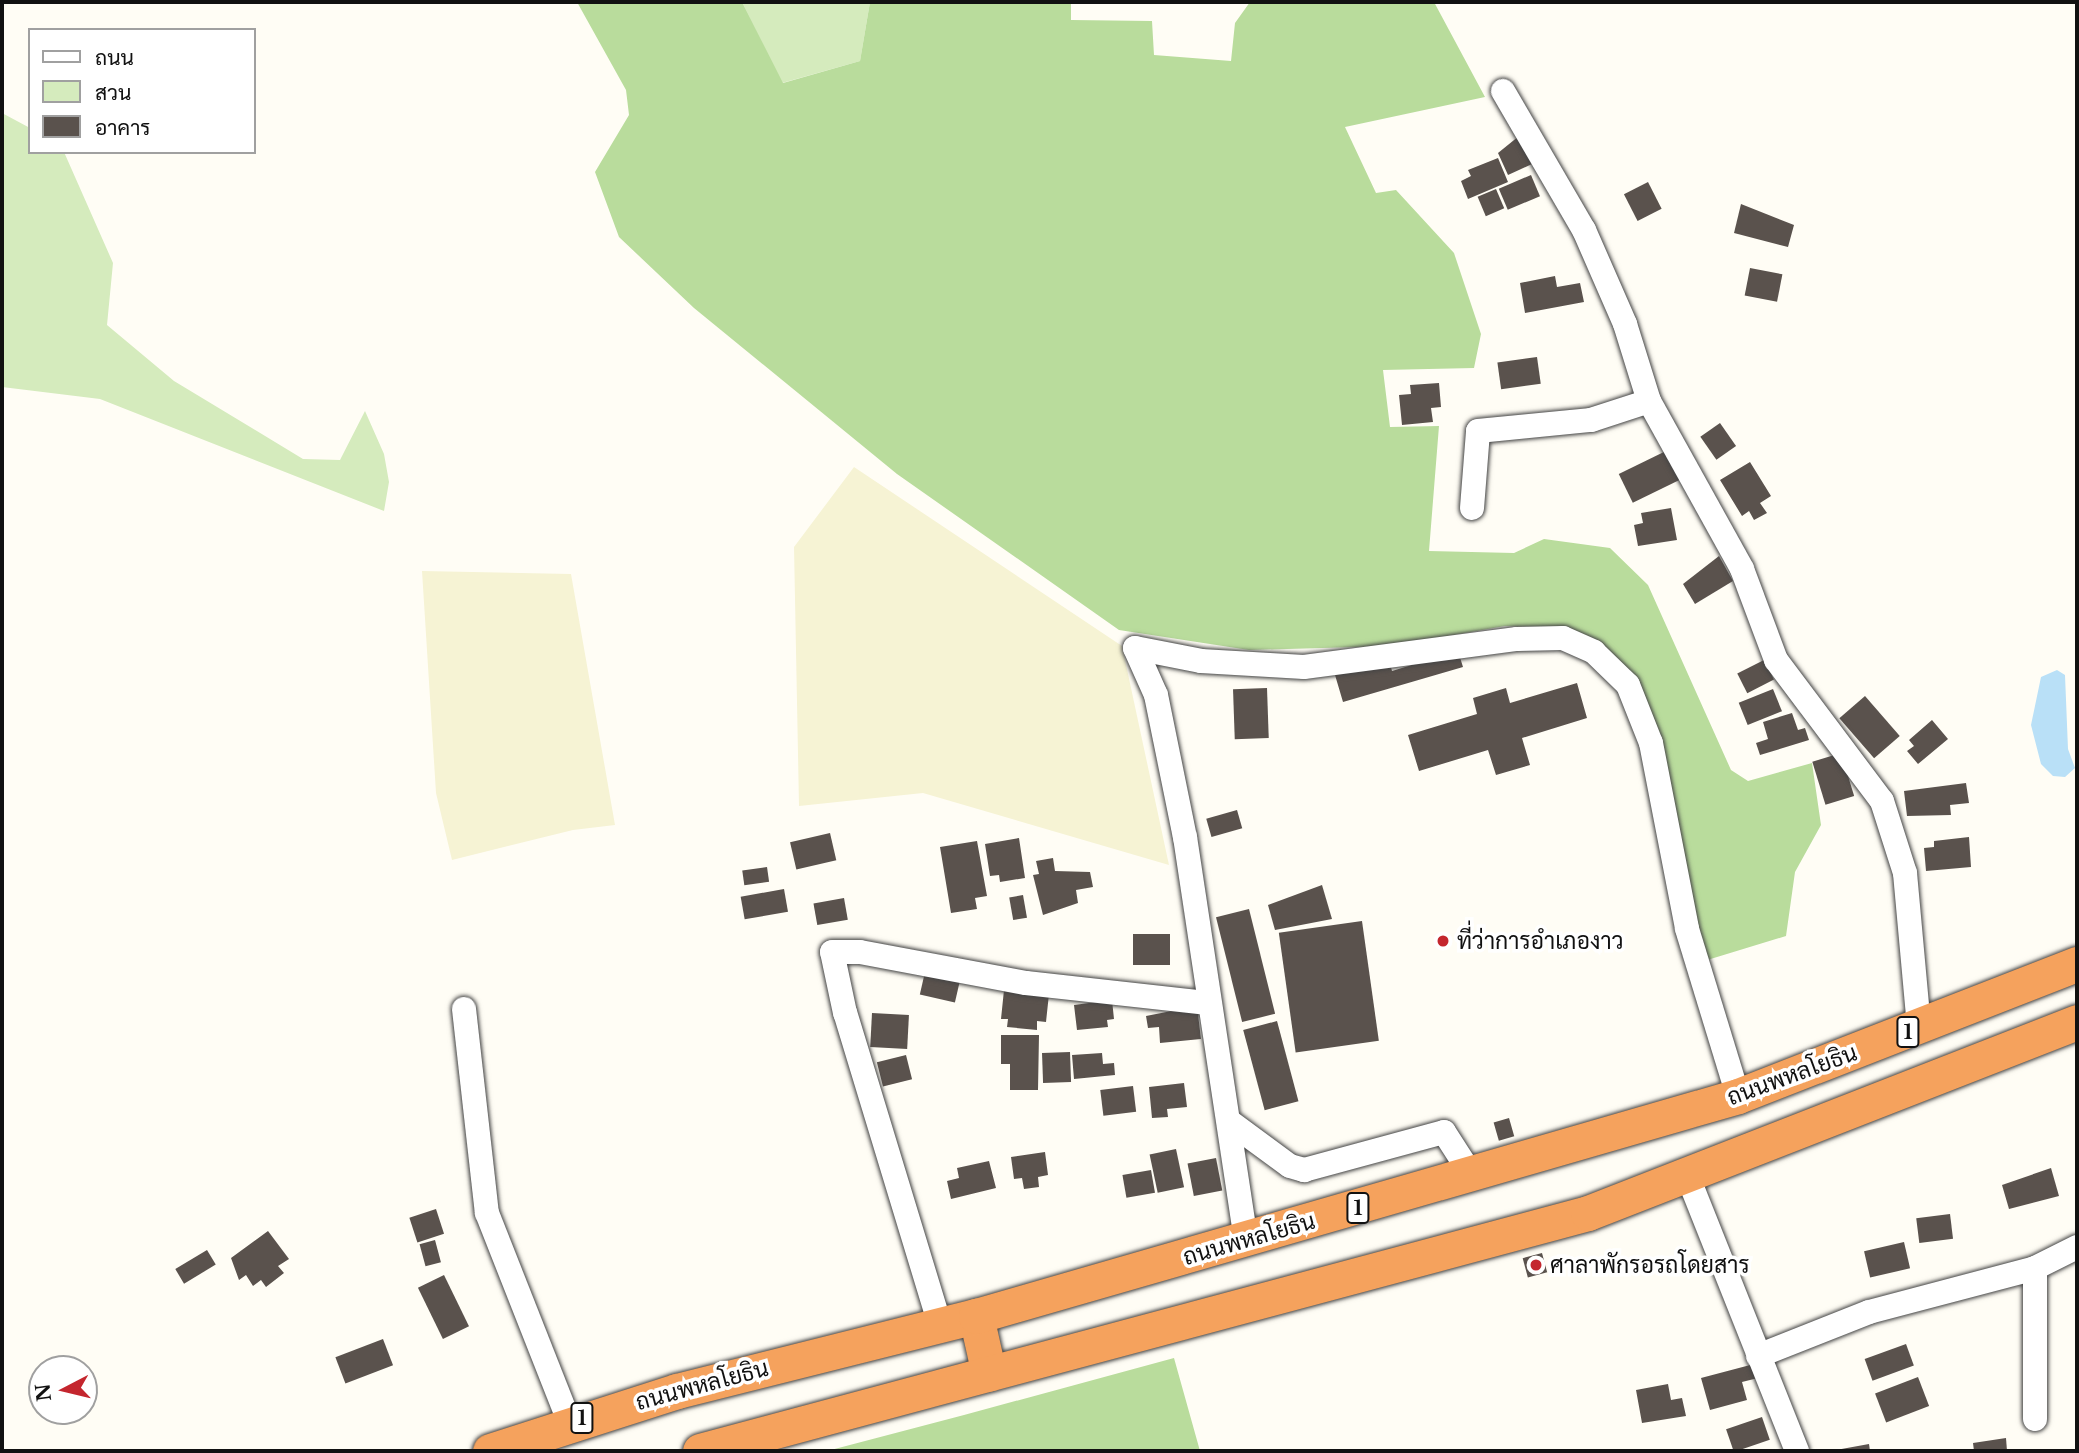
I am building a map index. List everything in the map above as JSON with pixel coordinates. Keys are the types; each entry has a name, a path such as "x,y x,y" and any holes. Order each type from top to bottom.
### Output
{"highway":[{"name":"ถนนพหลโยธิน","path":"490,1451 569,1421 976,1316 1738,1096 1919,1028 2077,964"},
{"name":"1","path":"700,1451 1588,1213 1688,1178 2077,1021"},
{"path":"976,1316 989,1374"}],"street":[{"path":"1503,91 1584,230 1625,324 1649,401 1742,569 1776,660 1882,801 1905,873 1919,1028"},
{"path":"1472,508 1478,431 1591,420 1649,401"},
{"path":"1246,1240 1230,1122 1206,1003 1166,747 1156,695 1135,648 1201,660 1304,667 1563,638 1594,652 1628,685 1651,743 1687,929 1738,1096"},
{"path":"940,1325 845,1013 832,952 884,955 1026,983 1206,1003"},
{"path":"464,1009 487,1213 569,1421"},
{"path":"1230,1122 1290,1166 1304,1170 1444,1132 1471,1174"},
{"path":"1688,1178 1797,1451"},
{"path":"1758,1356 1869,1312 2035,1268 2077,1247"},
{"path":"2035,1268 2035,1419"}],"shaded area":[{"path":"854,467 1122,646 1169,865 923,793 799,806 794,547"},
{"path":"422,571 571,574 615,825 573,830 452,860 436,793"}],"green space":[{"path":"577,2 742,2 783,83 860,61 870,2 1071,2 1071,20 1152,21 1154,55 1231,61 1235,23 1250,2 1434,2 1485,97 1345,127 1376,193 1396,190 1454,253 1481,334 1474,368 1383,370 1390,427 1439,426 1429,551 1514,553 1544,539 1610,548 1648,585 1731,770 1748,781 1812,763 1821,825 1795,872 1786,936 1704,961 1660,740 1566,628 1505,626 1391,646 1249,650 1119,630 897,474 694,308 619,237 595,172 629,115 626,90"},
{"path":"742,2 870,2 860,61 782,83"},
{"path":"2,113 28,127 28,154 65,154 113,263 107,325 174,381 303,459 340,460 365,411 384,454 389,482 384,511 100,399 2,387"},
{"path":"1174,1358 1200,1451 827,1451 964,1415"}],"water":[{"path":"2057,670 2065,675 2068,749 2075,768 2065,777 2053,776 2041,764 2031,725 2041,677"}],"building":[{"path":"1519,136 1532,164 1508,175 1498,153"},
{"path":"1498,158 1508,182 1468,199 1461,181 1471,176 1468,170"},
{"path":"1531,175 1540,196 1508,210 1499,189"},
{"path":"1648,182 1662,209 1638,221 1624,194"},
{"path":"1496,189 1504,208 1486,216 1478,197"},
{"path":"1741,204 1794,225 1788,247 1734,233"},
{"path":"1750,268 1782,274 1777,302 1745,295"},
{"path":"1555,276 1557,287 1580,283 1584,302 1525,313 1520,283"},
{"path":"1537,357 1541,384 1501,389 1497,363"},
{"path":"1439,383 1441,407 1431,408 1433,422 1402,425 1399,395 1411,394 1410,385"},
{"path":"1720,423 1736,446 1716,460 1700,437"},
{"path":"1670,449 1684,478 1633,503 1619,474"},
{"path":"1750,462 1771,496 1760,503 1767,513 1754,520 1749,511 1742,516 1720,480"},
{"path":"1671,508 1677,540 1638,546 1634,525 1643,523 1641,513"},
{"path":"1719,556 1733,581 1695,604 1683,584"},
{"path":"1458,651 1463,667 1343,702 1335,675 1389,660 1392,671"},
{"path":"1764,660 1774,680 1747,693 1737,674"},
{"path":"1577,683 1587,718 1522,738 1530,765 1496,775 1488,750 1419,771 1408,735 1477,714 1473,698 1506,688 1510,703"},
{"path":"1267,688 1269,738 1235,739 1233,689"},
{"path":"1773,689 1782,711 1748,725 1739,703"},
{"path":"1865,696 1900,736 1874,758 1839,718"},
{"path":"1792,713 1798,730 1805,728 1809,740 1760,755 1756,743 1768,739 1763,722"},
{"path":"1932,720 1948,739 1918,764 1907,751 1914,746 1909,740"},
{"path":"1841,753 1854,796 1825,805 1812,762"},
{"path":"1966,783 1969,803 1950,805 1951,815 1907,816 1904,791"},
{"path":"1237,810 1242,828 1211,837 1206,819"},
{"path":"830,833 836,860 796,870 790,842"},
{"path":"1969,837 1971,867 1926,871 1924,848 1934,847 1934,841"},
{"path":"1019,838 1025,878 1000,882 999,875 990,876 985,844"},
{"path":"977,841 987,896 975,898 977,909 951,913 940,847"},
{"path":"1053,858 1055,871 1090,872 1093,887 1076,890 1078,903 1043,915 1033,875 1039,874 1036,861"},
{"path":"767,867 769,882 744,885 742,870"},
{"path":"1322,885 1332,919 1275,930 1268,905"},
{"path":"784,889 788,912 745,919 741,897"},
{"path":"1023,895 1027,918 1013,920 1009,897"},
{"path":"844,898 848,920 817,925 813,903"},
{"path":"1249,909 1275,1014 1242,1022 1216,917"},
{"path":"1362,921 1379,1041 1296,1053 1279,933"},
{"path":"1133,934 1170,934 1170,965 1133,965"},
{"path":"925,972 960,980 955,1003 920,994"},
{"path":"1004,990 1049,994 1046,1022 1037,1021 1037,1030 1007,1027 1008,1019 1001,1019"},
{"path":"1112,1000 1114,1019 1107,1020 1108,1027 1077,1030 1074,1005"},
{"path":"1197,1006 1201,1039 1160,1043 1159,1027 1148,1028 1146,1016"},
{"path":"872,1013 909,1015 907,1049 870,1047"},
{"path":"1277,1021 1298,1101 1265,1110 1243,1030"},
{"path":"1001,1035 1039,1035 1038,1090 1010,1090 1010,1064 1001,1064"},
{"path":"1070,1052 1071,1082 1043,1083 1042,1053"},
{"path":"1102,1053 1103,1064 1114,1063 1115,1075 1074,1079 1072,1055"},
{"path":"906,1055 912,1079 883,1087 877,1062"},
{"path":"1184,1083 1187,1107 1167,1109 1168,1117 1152,1118 1149,1087"},
{"path":"1133,1086 1136,1112 1103,1116 1100,1090"},
{"path":"1509,1118 1514,1136 1499,1141 1494,1122"},
{"path":"1176,1149 1184,1187 1158,1193 1150,1155"},
{"path":"1045,1152 1048,1175 1038,1177 1039,1187 1024,1189 1022,1178 1014,1179 1011,1157"},
{"path":"1216,1158 1222,1190 1194,1196 1188,1164"},
{"path":"989,1161 996,1188 951,1199 947,1181 959,1178 957,1168"},
{"path":"2051,1168 2059,1196 2009,1209 2002,1185"},
{"path":"1151,1170 1155,1193 1126,1198 1122,1175"},
{"path":"436,1209 444,1234 417,1242 409,1218"},
{"path":"1950,1214 1953,1239 1919,1243 1916,1218"},
{"path":"268,1231 289,1259 278,1266 284,1273 266,1287 261,1280 253,1286 246,1275 239,1280 231,1258"},
{"path":"435,1240 441,1262 425,1266 420,1244"},
{"path":"1904,1242 1910,1268 1870,1278 1864,1251"},
{"path":"207,1250 216,1265 184,1284 175,1269"},
{"path":"1542,1253 1547,1272 1528,1277 1523,1258"},
{"path":"444,1275 469,1326 443,1339 418,1288"},
{"path":"383,1339 393,1365 345,1383 335,1357"},
{"path":"1906,1344 1914,1366 1873,1381 1865,1359"},
{"path":"1754,1364 1758,1378 1742,1382 1747,1400 1710,1410 1701,1378"},
{"path":"1918,1377 1929,1406 1886,1422 1875,1393"},
{"path":"1668,1384 1671,1400 1682,1398 1686,1416 1642,1423 1636,1390"},
{"path":"1762,1417 1770,1440 1734,1451 1726,1429"},
{"path":"2006,1438 2007,1451 1974,1451 1973,1443"},
{"path":"1869,1444 1870,1451 1836,1451 1836,1450"}],"place":[{"name":"ที่ว่าการอำเภองาว","path":"1443,941"},
{"name":"ศาลาพักรอรถโดยสาร","path":"1536,1265"}]}
